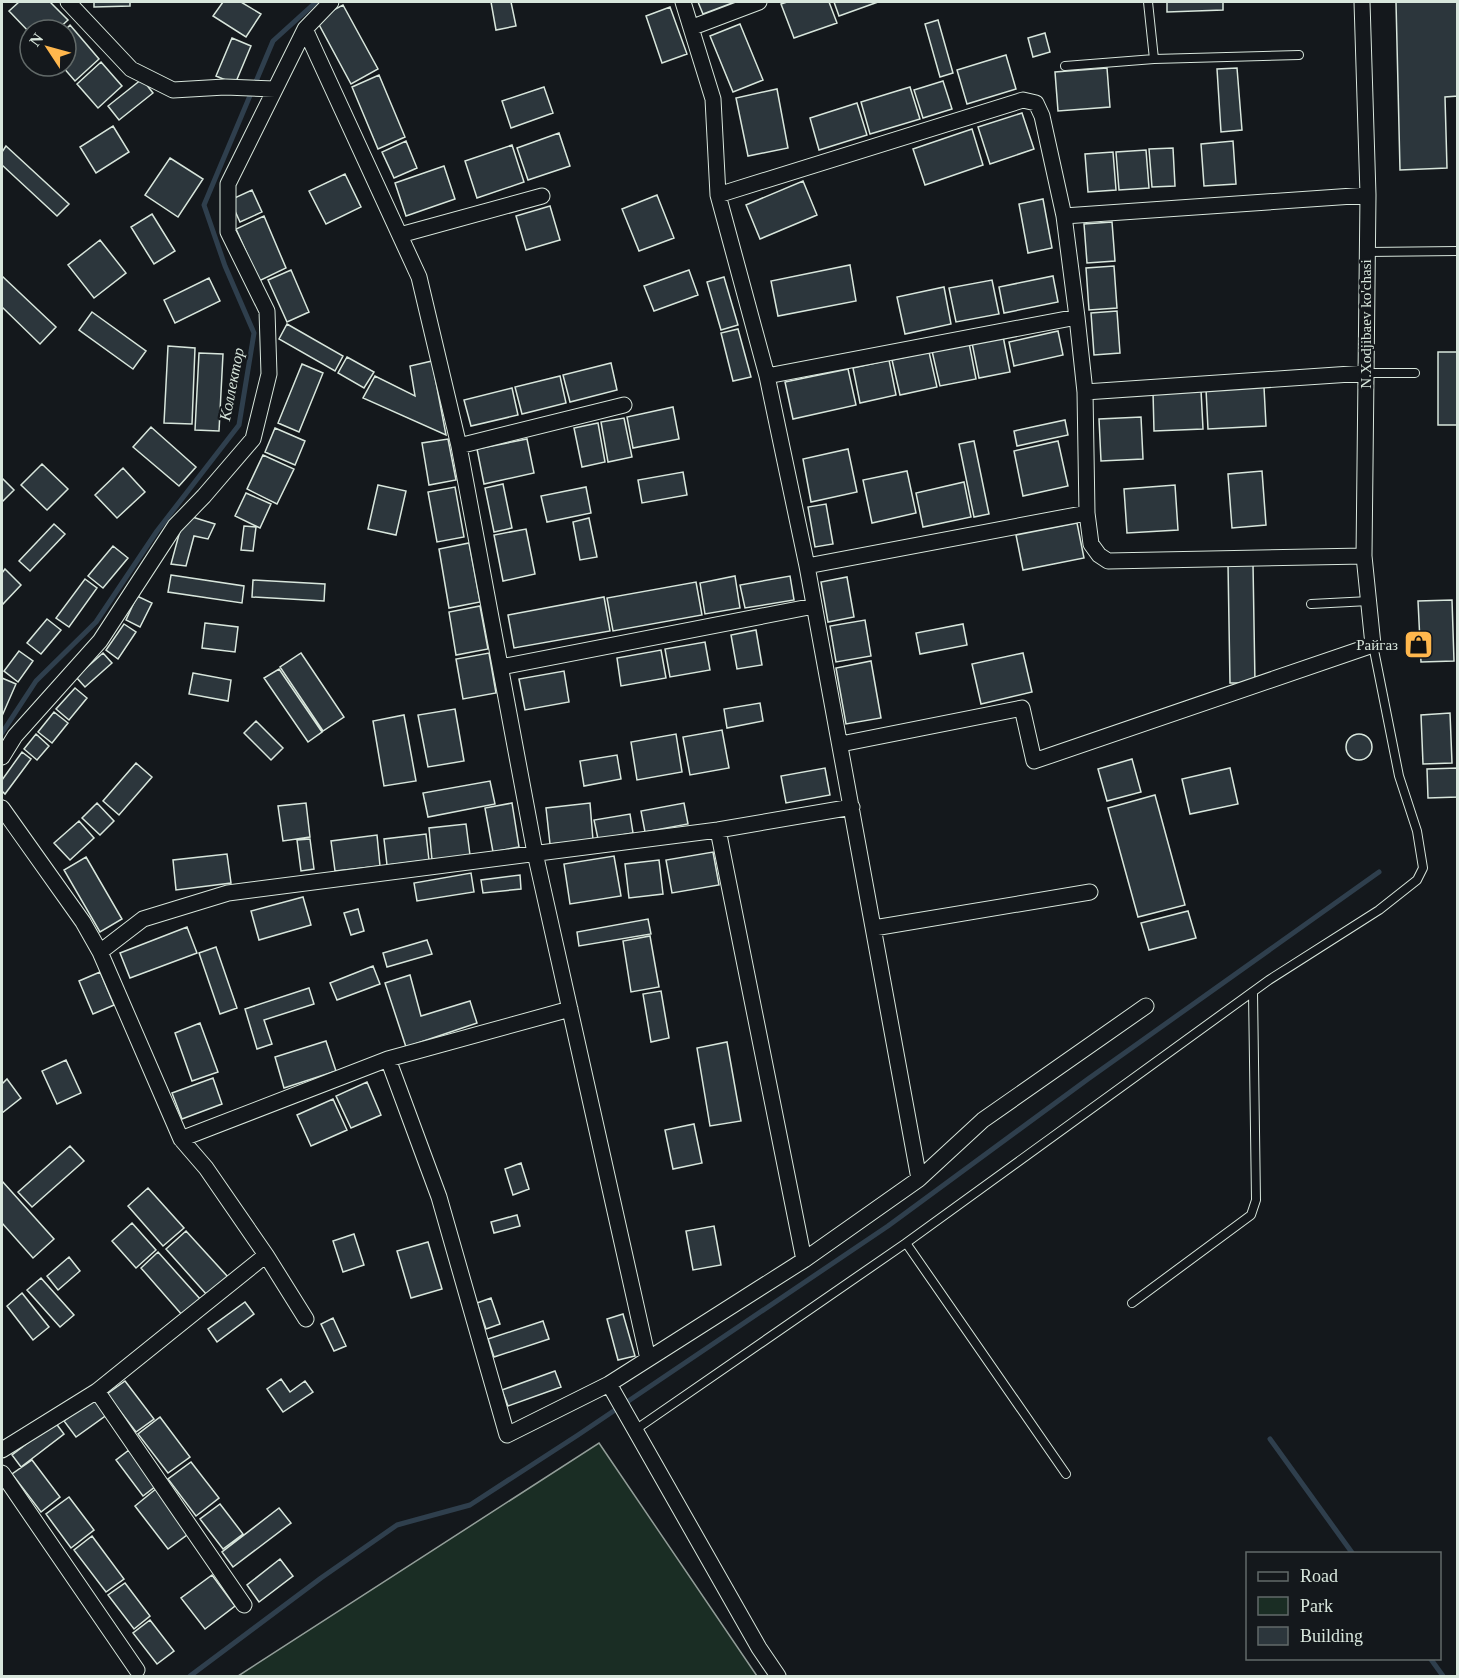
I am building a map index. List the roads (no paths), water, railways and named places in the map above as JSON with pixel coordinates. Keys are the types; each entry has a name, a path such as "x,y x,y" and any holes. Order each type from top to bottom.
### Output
{"street":[{"path":"68,2 131,69 173,90 225,87 275,89"},
{"path":"2,757 15,736 100,640 175,526 253,439 269,374 267,311 228,232 228,184 305,29 331,2"},
{"path":"683,2 693,27 713,99 718,195 767,376 807,566 919,1179"},
{"path":"693,27 759,2"},
{"name":"N.Xodjibaev ko'chasi","path":"1362,2 1368,195 1364,556 1373,645"},
{"path":"305,29 419,277 459,446 535,853 648,1359"},
{"path":"718,195 1023,100 1036,103 1042,116 1064,216 1077,317 1085,392 1087,513 1091,544 1099,555 1108,561 1364,556"},
{"path":"1064,216 1368,195"},
{"path":"400,235 542,196"},
{"path":"767,376 1077,317"},
{"path":"1085,392 1366,373"},
{"path":"459,446 624,405"},
{"path":"807,566 1087,513"},
{"path":"501,667 814,606"},
{"path":"841,744 1022,708 1034,761 1373,645"},
{"path":"100,951 143,919 228,892 718,830 852,807"},
{"path":"2,808 83,922 100,951 182,1139 206,1168 266,1255 306,1319"},
{"path":"718,830 804,1260"},
{"path":"874,928 1090,892"},
{"path":"388,1059 439,1197 507,1435 609,1384 804,1260 919,1179 983,1120 1146,1006"},
{"path":"182,1139 388,1059 570,1009"},
{"path":"2,1450 97,1390 266,1255"},
{"path":"609,1384 778,1677"},
{"path":"97,1390 244,1605"},
{"path":"2,1473 137,1670"}],"lane":[{"path":"1148,2 1154,59"},
{"path":"1065,66 1154,59 1299,55"},
{"path":"1367,252 1458,251"},
{"path":"1366,373 1415,373"},
{"path":"1311,604 1369,601"},
{"path":"635,1430 906,1243 1253,992 1379,910 1417,880 1423,868 1417,831 1399,776 1373,645"},
{"path":"1132,1303 1251,1215 1254,1209 1256,1200 1253,992"},
{"path":"906,1243 1066,1474"}],"waterway":[{"name":"Коллектор","path":"2,733 36,681 96,622 157,531 239,425 254,333 225,266 204,205 273,41 316,2"},
{"path":"190,1676 321,1578 397,1525 470,1505 888,1226 1088,1079 1379,872"},
{"path":"1270,1439 1352,1552"},
{"path":"1431,1660 1443,1676"}],"place":[{"name":"Райгаз","path":"1419,645"}]}
